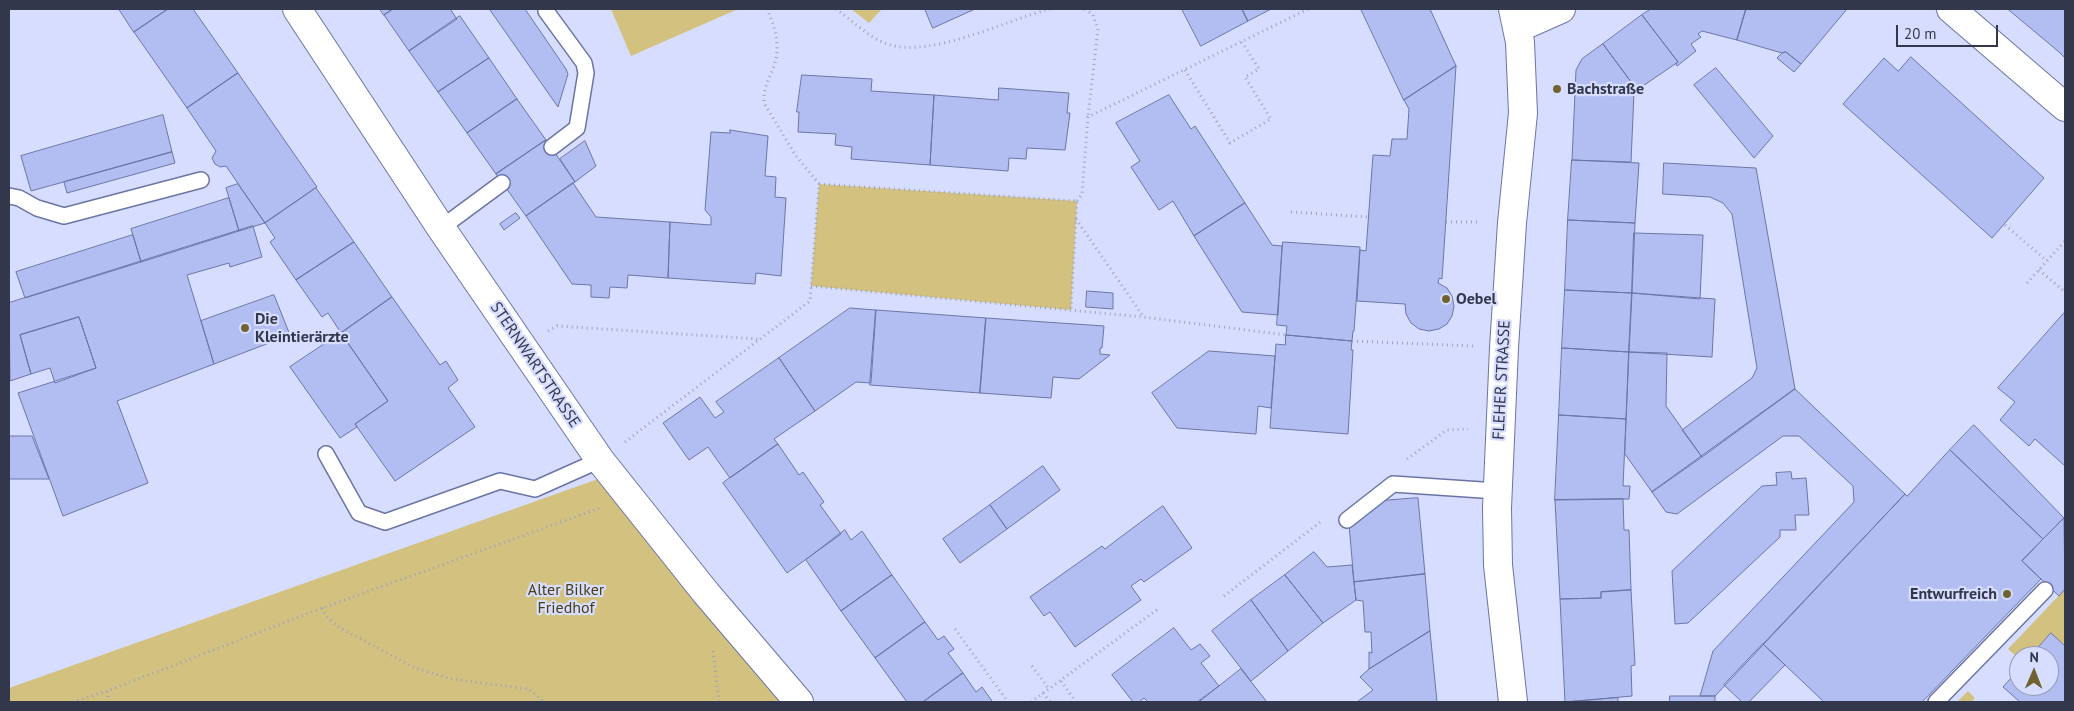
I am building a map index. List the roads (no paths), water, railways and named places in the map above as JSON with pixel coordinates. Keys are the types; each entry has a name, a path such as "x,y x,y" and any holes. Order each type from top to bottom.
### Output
{"street":[{"name":"STERNWARTSTRASSE","path":"297,9 441,228 600,460 706,593 799,702"},
{"path":"1516,18 1561,9"},
{"path":"1951,9 2061,96"},
{"name":"FLEHER STRASSE","path":"1513,702 1498,565 1497,491 1512,222 1523,113 1516,18"}],"lane":[{"path":"546,10 584,63 586,73 577,128 552,147"},
{"path":"9,196 19,198 37,208 64,216 201,180"},
{"path":"441,228 502,183"},
{"path":"326,454 359,513 385,522 500,481 535,489 600,460"},
{"path":"1347,520 1393,484 1497,491"},
{"path":"1936,702 2045,590"}],"place":[{"name":"Bachstraße","path":"1557,89"},
{"name":"Oebel","path":"1446,299"},
{"name":"Die Kleintierärzte","path":"245,328"},
{"name":"Entwurfreich","path":"2007,594"}],"park label":[{"name":"Alter Bilker Friedhof","path":"566,599"}]}
